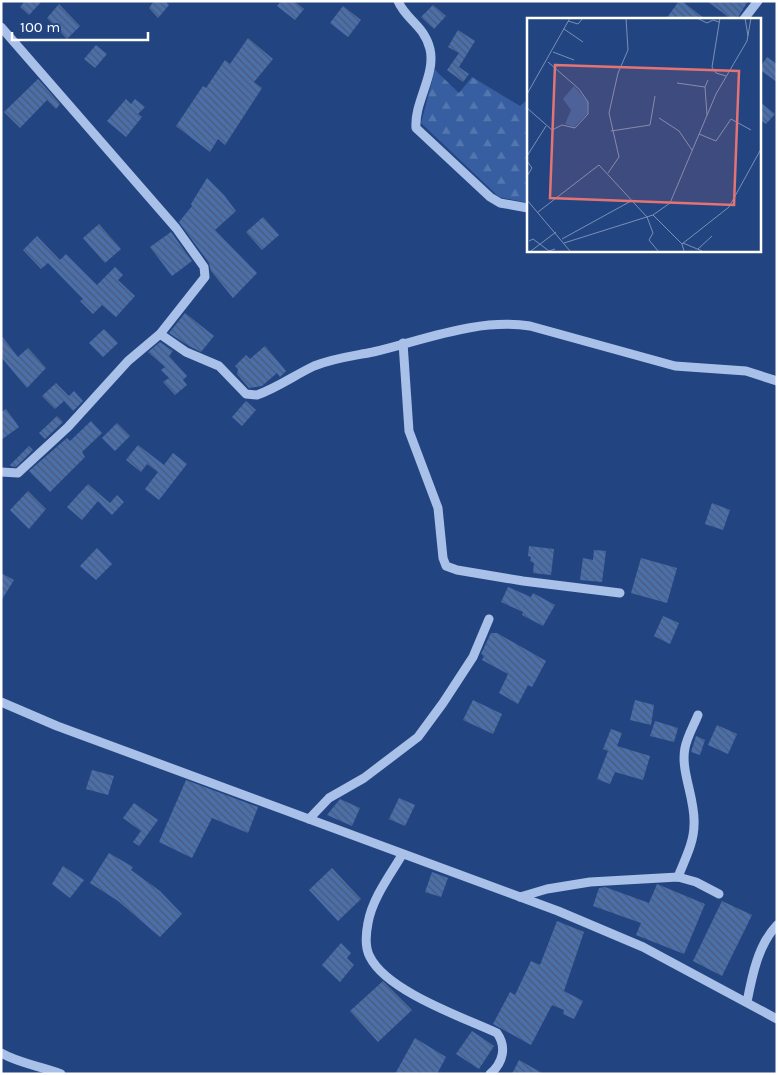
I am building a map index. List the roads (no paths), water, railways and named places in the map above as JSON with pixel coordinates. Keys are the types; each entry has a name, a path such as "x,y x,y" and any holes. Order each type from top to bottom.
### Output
{"street":[{"path":"398,1 404,11 425,34 430,51 426,82 416,128 490,197 500,203 527,208"},
{"path":"745,18 758,1"},
{"path":"1,27 176,228 204,267 205,277 160,334 128,361 68,427 18,473 1,472"},
{"path":"160,334 186,352 219,366 246,394 256,395 314,366 340,357 374,352 435,335 512,324 530,326 675,366 746,371 777,381"},
{"path":"403,343 409,431 438,508 443,558 446,566 457,570 523,581 620,593"},
{"path":"310,819 329,798 364,778 418,737 473,657 489,619"},
{"path":"1,702 57,726 520,897 643,947 777,1019"},
{"path":"678,877 692,842 694,826 694,804 685,767 685,748 698,715"},
{"path":"402,855 378,897 368,922 366,938 369,956 379,971 399,986 497,1033 502,1040 503,1052 499,1066 490,1074"},
{"path":"520,897 590,882 678,877 696,882 719,894"},
{"path":"747,1002 753,970 767,939 777,925"},
{"path":"1,1053 17,1062 44,1067 61,1074"}]}
